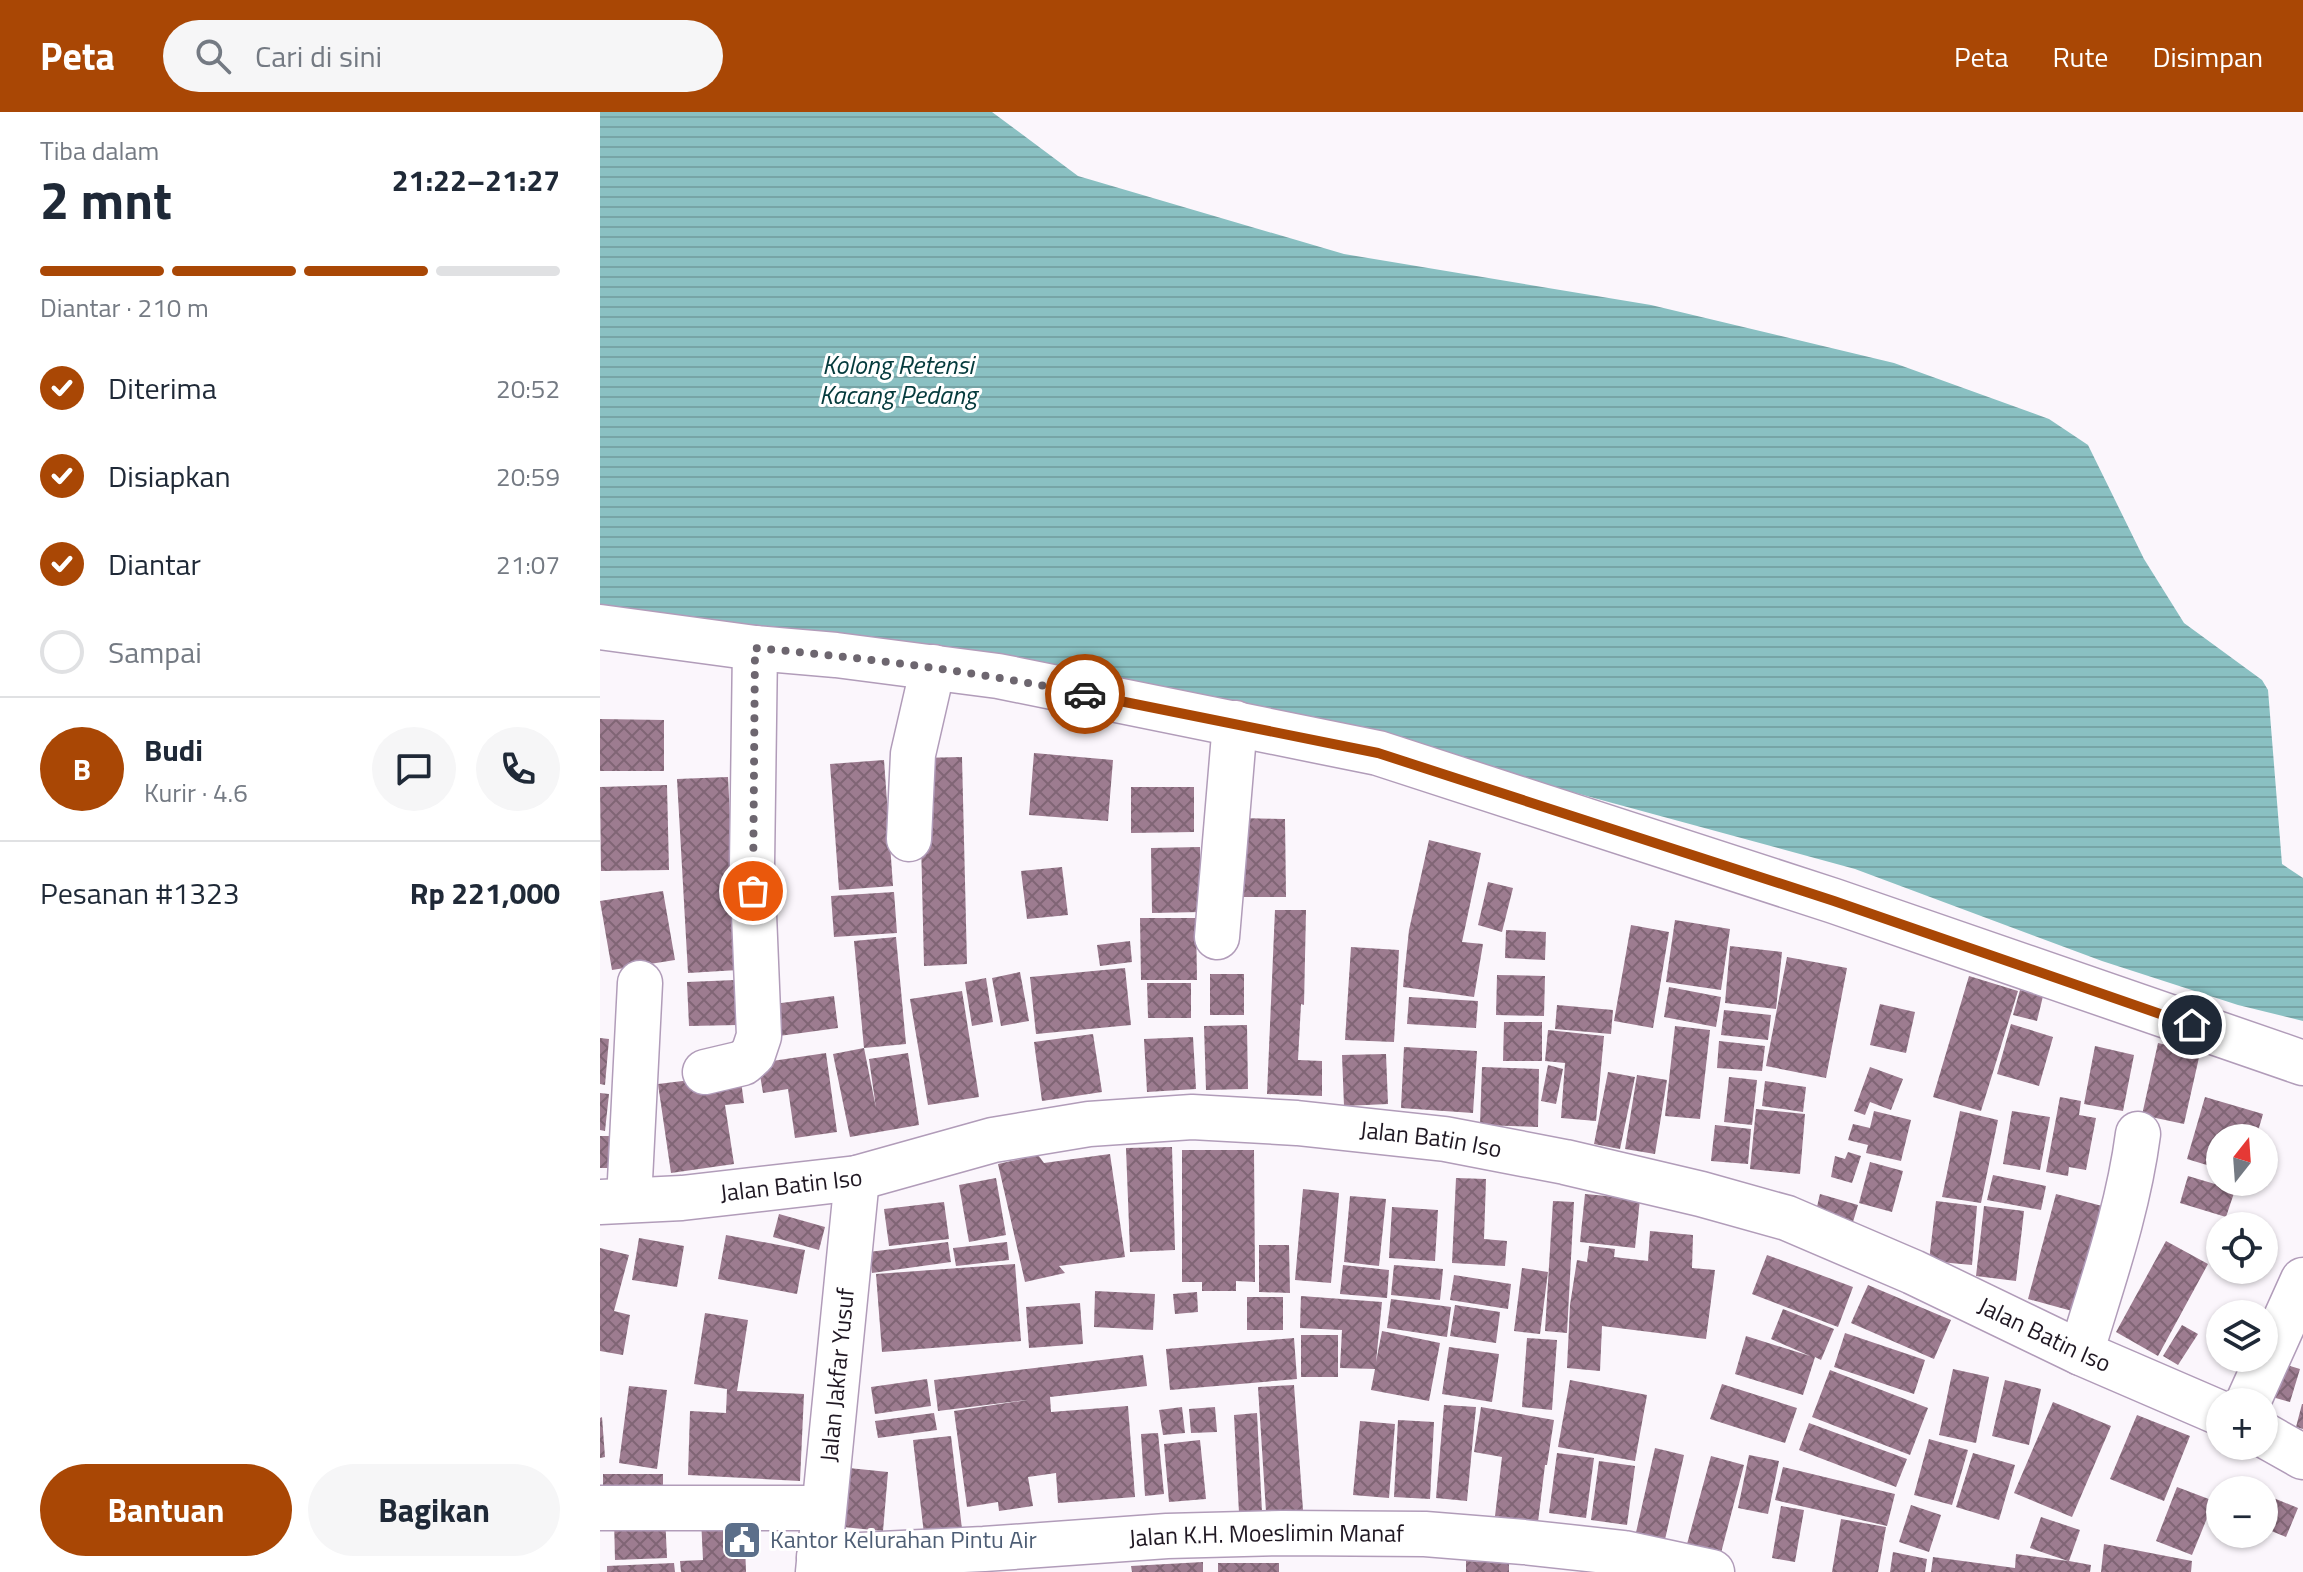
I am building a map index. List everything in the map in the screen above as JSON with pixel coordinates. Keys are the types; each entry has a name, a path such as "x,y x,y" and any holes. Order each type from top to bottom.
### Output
{"street":[{"path":"600,627 998,676 1378,753 1834,901 2303,1063"},
{"path":"705,1072 743,1063 753,1054 759,1036 752,865 755,648"},
{"path":"909,839 913,754 933,667"},
{"path":"1217,937 1235,723"},
{"path":"614,1201 640,983"},
{"name":"Jalan Batin Iso","path":"614,1201 682,1198 857,1178 993,1140 1089,1124 1192,1117 1297,1123 1445,1139 1565,1162 1787,1218 1913,1272 2081,1353 2206,1407"},
{"path":"2081,1353 2120,1230 2133,1175 2138,1134"},
{"name":"Jalan Jakfar Yusuf","path":"819,1564 857,1178"},
{"path":"2255,1388 2300,1294"},
{"path":"2278,1443 2303,1457"},
{"path":"600,1508 824,1508"},
{"name":"Jalan K.H. Moeslimin Manaf","path":"819,1564 1048,1558 1167,1536 1425,1534 1522,1557 1624,1553 1712,1572"}],"water":[{"name":"Kolong Retensi Kacang Pedang","path":"600,112 992,112 1078,176 1344,254 1651,305 1894,363 2049,419 2088,445 2144,559 2184,623 2262,680 2268,690 2282,864 2303,878 2303,1021 2238,1005 2102,961 1855,869 1384,741 600,607"}],"building":[{"path":"600,719 664,720 664,771 600,771"},
{"path":"1034,753 1113,760 1108,821 1029,815"},
{"path":"962,757 967,964 924,966 919,758"},
{"path":"884,760 893,886 839,890 830,764"},
{"path":"728,777 738,970 688,973 677,779"},
{"path":"667,785 669,870 601,871 600,787"},
{"path":"1131,787 1194,787 1194,832 1131,833"},
{"path":"1237,818 1285,819 1286,897 1237,897"},
{"path":"1429,840 1481,853 1462,942 1483,944 1474,997 1403,987 1409,930"},
{"path":"1200,847 1201,912 1152,913 1151,848"},
{"path":"1062,867 1068,915 1027,919 1021,871"},
{"path":"1488,882 1513,888 1502,932 1478,925"},
{"path":"663,891 675,960 612,970 600,901"},
{"path":"894,892 897,933 834,937 831,896"},
{"path":"1275,910 1306,910 1304,1005 1301,1004 1298,1060 1322,1061 1322,1096 1267,1094"},
{"path":"1140,918 1196,918 1197,980 1141,980"},
{"path":"1675,920 1730,929 1721,990 1666,982"},
{"path":"1631,925 1669,932 1653,1028 1614,1021"},
{"path":"1506,930 1546,932 1545,960 1505,958"},
{"path":"896,937 906,1044 864,1048 854,941"},
{"path":"1130,941 1132,962 1100,966 1097,945"},
{"path":"1730,946 1782,952 1776,1009 1725,1003"},
{"path":"1351,947 1399,950 1394,1042 1345,1040"},
{"path":"1787,957 1847,968 1826,1078 1766,1066"},
{"path":"1125,968 1131,1025 1036,1034 1030,977"},
{"path":"1020,972 1029,1021 1001,1026 992,978"},
{"path":"1210,974 1244,974 1244,1015 1210,1015"},
{"path":"1497,975 1545,976 1544,1016 1496,1015"},
{"path":"1969,976 2018,991 1981,1111 1933,1097"},
{"path":"986,978 993,1022 972,1026 965,982"},
{"path":"736,980 738,1025 689,1026 687,982"},
{"path":"1147,983 1191,983 1191,1018 1148,1018"},
{"path":"1669,987 1721,997 1716,1027 1664,1017"},
{"path":"2020,990 2043,996 2037,1021 2013,1015"},
{"path":"962,991 979,1097 928,1105 910,999"},
{"path":"834,996 838,1028 779,1036 774,1004"},
{"path":"1409,997 1478,1001 1476,1028 1407,1024"},
{"path":"1880,1004 1915,1012 1906,1053 1870,1045"},
{"path":"1557,1005 1613,1010 1611,1034 1555,1029"},
{"path":"1724,1010 1771,1015 1768,1040 1721,1035"},
{"path":"1504,1022 1542,1022 1542,1061 1503,1061"},
{"path":"2011,1024 2053,1037 2039,1086 1997,1074"},
{"path":"1247,1025 1248,1089 1206,1090 1204,1026"},
{"path":"1675,1026 1710,1030 1700,1119 1665,1116"},
{"path":"1548,1030 1604,1036 1596,1121 1561,1118 1565,1063 1545,1061"},
{"path":"1093,1034 1102,1092 1042,1101 1034,1042"},
{"path":"1193,1037 1196,1089 1147,1092 1144,1039"},
{"path":"600,1038 609,1039 605,1085 600,1084"},
{"path":"1719,1041 1765,1046 1762,1071 1717,1068"},
{"path":"2158,1043 2200,1053 2184,1124 2142,1115"},
{"path":"2095,1046 2134,1055 2123,1111 2084,1104"},
{"path":"1404,1047 1477,1051 1473,1113 1401,1108"},
{"path":"864,1048 876,1108 869,1059 908,1053 919,1125 850,1137 833,1054"},
{"path":"826,1053 837,1132 795,1138 788,1089 763,1093 758,1063"},
{"path":"1386,1054 1388,1104 1344,1106 1342,1055"},
{"path":"1548,1065 1563,1069 1556,1104 1541,1101"},
{"path":"1482,1067 1539,1069 1538,1127 1480,1125"},
{"path":"1870,1067 1903,1079 1891,1110 1870,1102 1865,1115 1854,1111"},
{"path":"1608,1072 1635,1077 1620,1149 1594,1144"},
{"path":"740,1074 744,1103 725,1105 734,1164 671,1173 658,1084"},
{"path":"1637,1075 1667,1080 1655,1154 1625,1149"},
{"path":"1729,1077 1757,1080 1752,1125 1724,1122"},
{"path":"1765,1081 1806,1087 1803,1112 1762,1106"},
{"path":"600,1093 609,1094 605,1131 600,1130"},
{"path":"2060,1097 2081,1101 2079,1115 2096,1118 2086,1170 2069,1167 2068,1176 2046,1172"},
{"path":"2205,1097 2263,1114 2260,1124 2206,1124 2206,1165 2187,1159"},
{"path":"1756,1109 1805,1114 1800,1174 1750,1169"},
{"path":"1874,1111 1911,1120 1901,1161 1866,1153 1868,1145 1848,1140 1853,1124 1870,1128"},
{"path":"1960,1111 1998,1120 1981,1203 1942,1197"},
{"path":"2012,1111 2050,1117 2040,1170 2003,1164"},
{"path":"1715,1125 1751,1129 1748,1164 1711,1161"},
{"path":"600,1136 613,1136 613,1168 600,1168"},
{"path":"1172,1147 1175,1250 1130,1252 1126,1148"},
{"path":"1182,1150 1254,1150 1255,1282 1236,1281 1236,1291 1202,1291 1202,1282 1182,1282"},
{"path":"1848,1152 1861,1156 1852,1183 1831,1177 1835,1156 1845,1159"},
{"path":"1110,1154 1125,1257 1059,1266 1065,1273 1025,1282 998,1164 1038,1155 1044,1163"},
{"path":"1870,1162 1903,1171 1892,1212 1859,1203"},
{"path":"1993,1175 2046,1186 2041,1210 1987,1200"},
{"path":"2188,1176 2206,1181 2206,1196 2233,1196 2228,1212 2210,1212 2180,1203"},
{"path":"996,1178 1006,1235 969,1242 959,1185"},
{"path":"1456,1178 1486,1179 1484,1239 1507,1241 1505,1266 1452,1263"},
{"path":"1303,1189 1339,1193 1331,1283 1295,1280"},
{"path":"1585,1194 1640,1199 1635,1248 1580,1242"},
{"path":"1820,1194 1858,1205 1853,1222 1816,1211"},
{"path":"2056,1194 2110,1208 2083,1314 2028,1299"},
{"path":"1350,1196 1386,1199 1379,1266 1344,1262"},
{"path":"1553,1201 1574,1202 1567,1333 1545,1331"},
{"path":"1936,1201 1977,1206 1972,1265 1929,1261"},
{"path":"944,1202 949,1239 889,1246 884,1209"},
{"path":"1984,1206 2024,1211 2016,1281 1976,1276"},
{"path":"1392,1207 1438,1210 1435,1261 1389,1258"},
{"path":"779,1214 825,1227 819,1250 773,1237"},
{"path":"1650,1231 1693,1235 1692,1268 1715,1270 1706,1339 1602,1326 1600,1371 1567,1368 1570,1305 1577,1260 1587,1262 1589,1246 1615,1249 1614,1257 1648,1261"},
{"path":"726,1235 805,1250 797,1294 718,1279"},
{"path":"639,1238 684,1246 677,1287 632,1280"},
{"path":"2166,1241 2206,1263 2158,1356 2116,1332"},
{"path":"948,1242 951,1262 872,1273 869,1252"},
{"path":"1007,1242 1009,1260 956,1266 953,1248"},
{"path":"1259,1245 1289,1245 1290,1293 1259,1292"},
{"path":"600,1248 629,1255 614,1311 630,1315 623,1355 600,1351"},
{"path":"1767,1255 1853,1287 1838,1327 1752,1294"},
{"path":"1015,1264 1021,1341 882,1352 876,1274"},
{"path":"1343,1265 1389,1270 1387,1298 1340,1294"},
{"path":"1394,1265 1443,1269 1440,1300 1391,1295"},
{"path":"1522,1268 1548,1272 1540,1334 1514,1331"},
{"path":"1454,1275 1511,1284 1508,1309 1450,1300"},
{"path":"1868,1285 1951,1320 1934,1359 1851,1323"},
{"path":"1095,1291 1155,1294 1153,1330 1094,1327"},
{"path":"1197,1292 1198,1312 1175,1314 1173,1294"},
{"path":"1301,1296 1382,1302 1376,1362 1382,1331 1440,1343 1429,1401 1371,1390 1375,1369 1340,1368 1342,1330 1300,1328"},
{"path":"1247,1297 1283,1297 1283,1330 1247,1330"},
{"path":"1391,1299 1451,1307 1447,1337 1387,1328"},
{"path":"1080,1303 1083,1344 1029,1348 1026,1307"},
{"path":"1455,1305 1500,1312 1496,1343 1450,1336"},
{"path":"1783,1309 1834,1329 1821,1360 1815,1357 1803,1395 1735,1374 1746,1336 1810,1356 1771,1339"},
{"path":"705,1313 748,1320 737,1391 804,1394 800,1481 688,1475 690,1411 726,1413 727,1389 694,1384"},
{"path":"2182,1325 2198,1334 2178,1365 2163,1356"},
{"path":"1845,1333 1925,1360 1914,1394 1834,1367"},
{"path":"1301,1335 1338,1335 1338,1377 1301,1377"},
{"path":"1294,1338 1297,1379 1170,1390 1166,1349"},
{"path":"1527,1338 1557,1340 1552,1410 1522,1407"},
{"path":"1449,1347 1499,1354 1492,1402 1442,1394"},
{"path":"1143,1355 1147,1386 1050,1397 1051,1412 1128,1406 1135,1497 1058,1503 1056,1473 1028,1477 1033,1506 999,1511 998,1502 967,1507 954,1411 1027,1400 938,1411 934,1380"},
{"path":"2278,1362 2300,1369 2290,1402 2278,1399 2278,1388 2259,1388 2264,1372 2278,1372"},
{"path":"1953,1369 1989,1377 1976,1443 1939,1435"},
{"path":"1830,1370 1928,1408 1910,1455 1812,1417"},
{"path":"927,1379 931,1406 875,1414 871,1387"},
{"path":"1570,1380 1647,1395 1635,1461 1558,1447"},
{"path":"2005,1380 2041,1389 2029,1445 1992,1436"},
{"path":"1722,1384 1797,1408 1785,1443 1710,1419"},
{"path":"1294,1385 1303,1510 1266,1512 1258,1387"},
{"path":"629,1386 667,1390 657,1469 619,1463"},
{"path":"2053,1402 2111,1426 2072,1517 2014,1493"},
{"path":"2303,1404 2303,1429 2296,1427"},
{"path":"1444,1405 1476,1407 1467,1501 1436,1498"},
{"path":"1182,1407 1185,1433 1163,1435 1159,1410"},
{"path":"1215,1407 1217,1432 1191,1433 1189,1409"},
{"path":"1481,1407 1554,1420 1538,1522 1495,1516 1502,1457 1474,1452"},
{"path":"934,1413 937,1430 878,1438 875,1421"},
{"path":"1257,1413 1262,1512 1239,1513 1234,1415"},
{"path":"2137,1415 2190,1436 2164,1501 2110,1479"},
{"path":"600,1418 605,1457 600,1458"},
{"path":"1398,1420 1434,1422 1430,1499 1394,1497"},
{"path":"1360,1421 1395,1424 1389,1498 1353,1495"},
{"path":"1809,1423 1907,1459 1896,1487 1799,1450"},
{"path":"1158,1433 1164,1494 1145,1496 1141,1434"},
{"path":"951,1436 962,1529 924,1534 913,1440"},
{"path":"1929,1439 1968,1450 1952,1505 1914,1495"},
{"path":"1200,1440 1206,1499 1169,1502 1164,1444"},
{"path":"1655,1448 1684,1455 1664,1544 1635,1537"},
{"path":"1557,1453 1594,1458 1586,1518 1549,1513"},
{"path":"1973,1453 2015,1465 1999,1520 1956,1507"},
{"path":"1749,1455 1779,1461 1768,1514 1738,1508"},
{"path":"1711,1456 1744,1465 1721,1553 1687,1544"},
{"path":"1599,1461 1635,1466 1627,1525 1591,1520"},
{"path":"839,1467 888,1472 883,1531 833,1526"},
{"path":"1783,1467 1895,1494 1887,1526 1775,1500"},
{"path":"603,1474 663,1474 663,1498 603,1497"},
{"path":"2177,1487 2206,1498 2206,1521 2192,1555 2156,1541"},
{"path":"2278,1500 2298,1508 2286,1537 2278,1534"},
{"path":"1911,1505 1941,1515 1929,1552 1899,1542"},
{"path":"1781,1506 1804,1510 1795,1562 1772,1558"},
{"path":"665,1515 667,1558 615,1560 614,1517"},
{"path":"2041,1517 2080,1530 2069,1561 2091,1565 2090,1572 1931,1572 1933,1557 2015,1568 2016,1554 2068,1561 2030,1548"},
{"name":"Kantor Kelurahan Pintu Air","path":"701,1518 744,1518 746,1572 681,1572 680,1561 703,1560"},
{"path":"1841,1519 1886,1527 1878,1572 1832,1572"},
{"path":"2104,1544 2192,1561 2191,1572 2101,1572"},
{"path":"1893,1552 1927,1559 1925,1572 1890,1572"},
{"path":"1466,1561 1509,1563 1509,1572 1466,1572"},
{"path":"1203,1562 1203,1572 1132,1572 1131,1566"},
{"path":"674,1563 675,1572 607,1572 607,1566"},
{"path":"1218,1563 1279,1563 1279,1572 1218,1572"}],"way so far":[{"path":"753,891 755,648 977,673 1085,694"}],"place":[{"name":"Kantor Kelurahan Pintu Air","path":"742,1540"}],"route":[{"path":"1085,694 1378,753 1834,901 2192,1025"}]}
